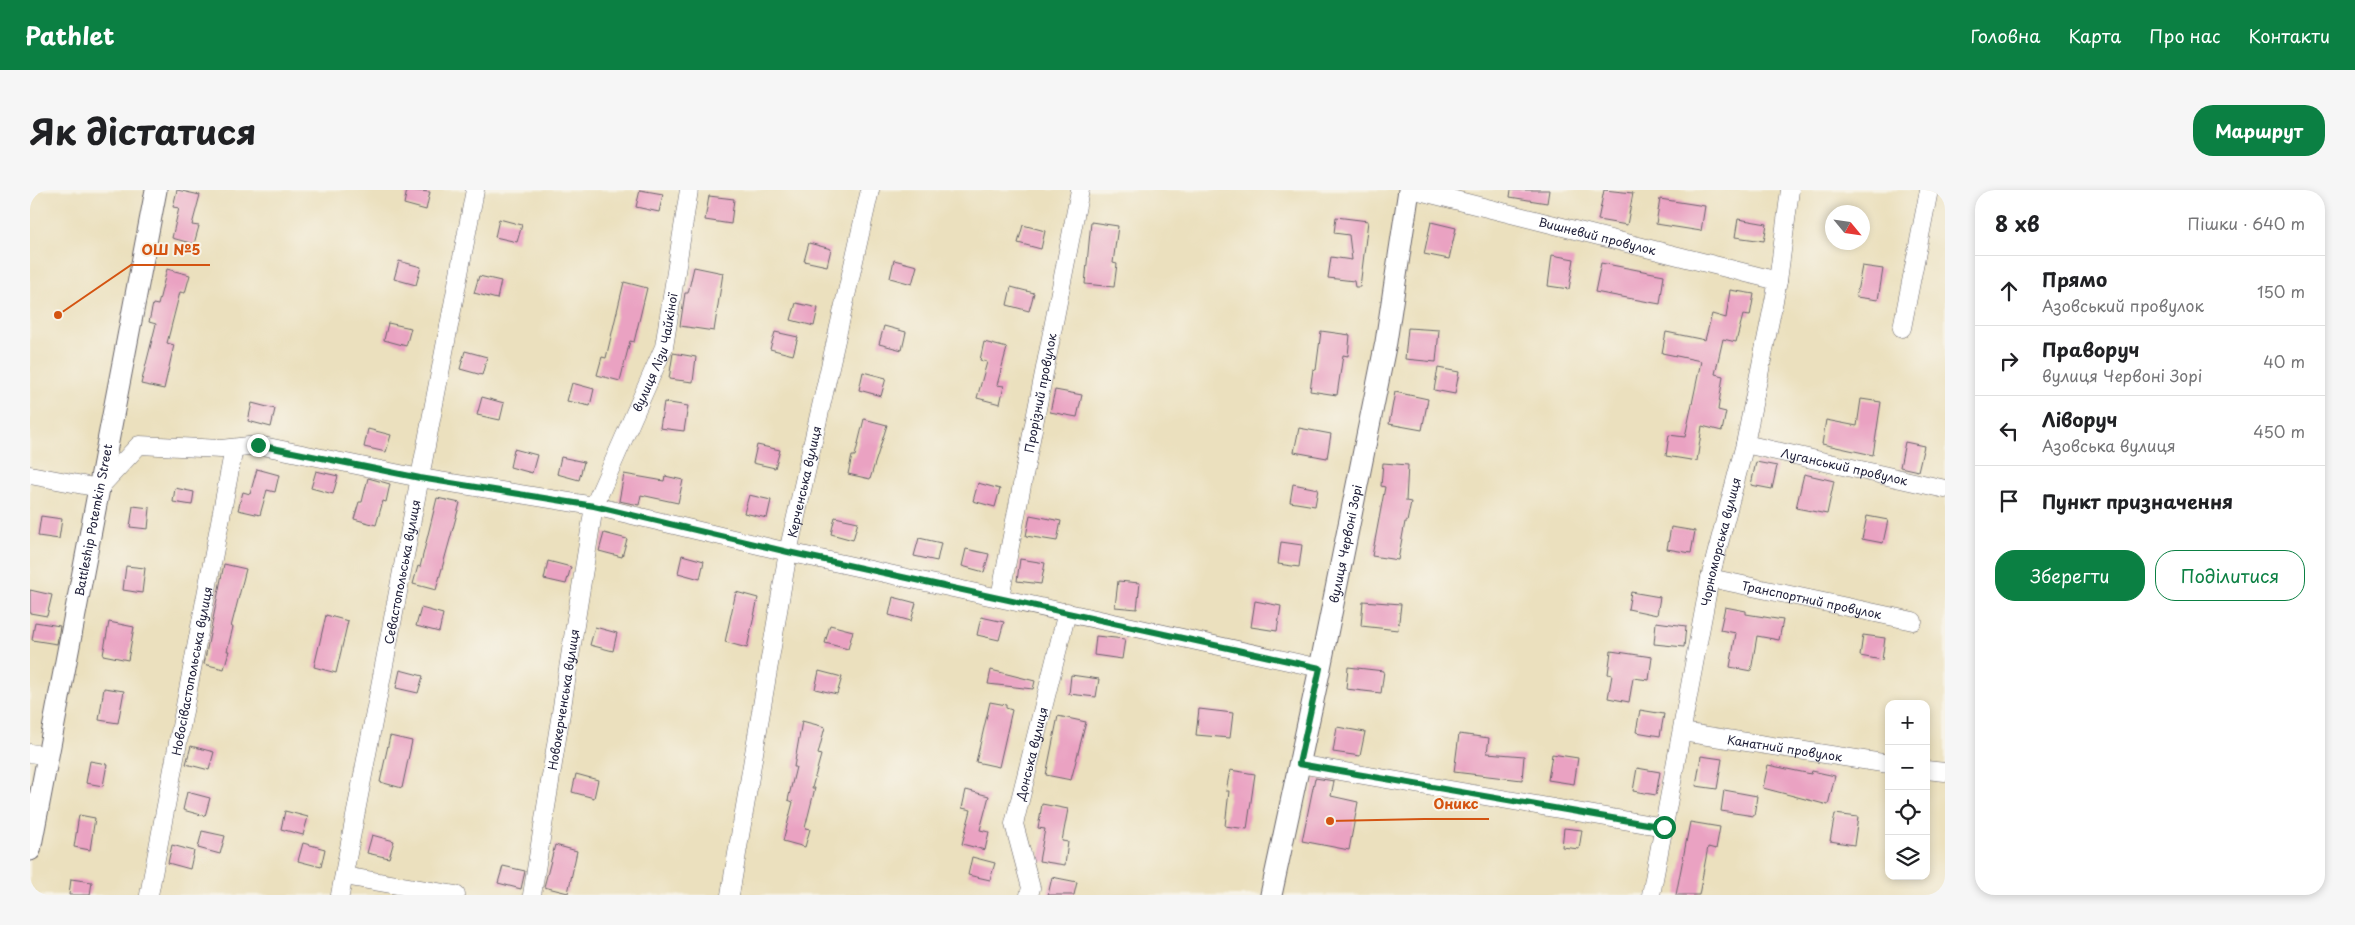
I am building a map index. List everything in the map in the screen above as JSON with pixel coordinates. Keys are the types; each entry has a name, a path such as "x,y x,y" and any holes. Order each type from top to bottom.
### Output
{"street":[{"name":"Battleship Potemkin Street","path":"30,850 39,755 99,488 156,190"},
{"name":"Севастопольська вулиця","path":"340,895 475,190"},
{"name":"вулиця Лізи Чайкіної","path":"594,506 664,346 689,190"},
{"name":"Керченська вулиця","path":"730,895 788,552 870,190"},
{"name":"Прорізний провулок","path":"1000,597 1080,190"},
{"name":"вулиця Червоні Зорі","path":"1271,895 1320,668 1386,342 1409,190"},
{"name":"Вишневий провулок","path":"1415,190 1778,281"},
{"name":"Чорноморська вулиця","path":"1651,895 1710,578 1744,444 1778,281 1790,190"},
{"path":"1902,328 1929,190"},
{"name":"Луганський провулок","path":"1744,444 1945,489"},
{"path":"30,475 99,488 139,445 221,449 258,445 420,478 594,506 788,552 1320,668"},
{"name":"Новосівастопольська вулиця","path":"149,895 234,448"},
{"name":"Новокерченська вулиця","path":"532,895 594,506"},
{"name":"Транспортний провулок","path":"1710,578 1913,621"},
{"name":"Донська вулиця","path":"1029,895 1030,888 1014,824 1067,612"},
{"name":"Канатний провулок","path":"1682,732 1885,763"},
{"path":"1299,764 1664,827"},
{"path":"1930,770 1945,772"},
{"path":"344,876 456,895"}],"building":[{"path":"177,190 200,195 192,225 199,226 194,244 172,238 179,208 173,207"},
{"path":"407,190 430,192 426,210 404,204"},
{"path":"640,190 663,194 659,212 636,207"},
{"path":"1511,190 1549,190 1547,203 1510,197"},
{"path":"1604,190 1633,193 1627,225 1598,220"},
{"path":"709,196 734,199 731,224 705,220"},
{"path":"1660,199 1705,206 1701,231 1656,224"},
{"path":"1336,217 1368,221 1360,287 1355,287 1354,281 1328,278 1331,257 1352,260 1349,235 1334,233"},
{"path":"499,219 522,225 517,242 495,237"},
{"path":"1738,219 1767,224 1764,241 1735,237"},
{"path":"1091,222 1118,226 1113,263 1117,264 1114,287 1085,284"},
{"path":"1431,222 1456,228 1449,259 1424,254"},
{"path":"1023,225 1045,231 1041,249 1018,243"},
{"path":"809,243 831,249 827,266 804,261"},
{"path":"1552,255 1574,259 1569,289 1548,286"},
{"path":"894,260 917,266 912,284 890,278"},
{"path":"399,261 421,267 416,285 394,279"},
{"path":"1601,263 1664,275 1660,304 1595,292"},
{"path":"1862,266 1883,269 1878,300 1856,297"},
{"path":"694,267 723,273 714,331 680,326 685,293 688,293"},
{"path":"167,269 190,275 185,293 180,292 167,343 174,345 164,389 141,384 156,324 149,322 153,304 158,305"},
{"path":"479,276 501,281 497,299 474,293"},
{"path":"624,282 647,288 634,342 630,341 620,381 597,375 602,357 606,358"},
{"path":"1011,287 1034,293 1029,311 1007,305"},
{"path":"1730,290 1754,294 1750,316 1743,315 1736,342 1723,339 1715,374 1723,376 1718,410 1726,412 1722,431 1702,426 1697,461 1666,456 1669,435 1685,437 1701,361 1662,353 1666,332 1705,340 1712,314 1726,318"},
{"path":"796,303 818,308 814,326 791,320"},
{"path":"388,323 411,328 406,346 384,340"},
{"path":"884,326 906,332 902,350 879,344"},
{"path":"1408,328 1439,330 1436,362 1405,359"},
{"path":"1321,331 1350,335 1348,356 1343,355 1337,395 1310,391 1313,369 1316,370"},
{"path":"775,332 798,337 793,355 770,349"},
{"path":"984,342 1007,348 997,385 1004,386 1000,404 977,398 987,362 980,360"},
{"path":"465,351 487,357 482,375 460,369"},
{"path":"673,353 696,357 693,382 669,379"},
{"path":"1438,368 1459,372 1455,394 1434,390"},
{"path":"863,372 886,378 881,396 859,390"},
{"path":"572,383 594,389 590,406 567,401"},
{"path":"1055,390 1082,395 1077,417 1050,412"},
{"path":"1395,392 1428,399 1422,430 1389,424"},
{"path":"482,397 504,403 500,420 477,415"},
{"path":"1861,399 1881,402 1873,455 1822,444 1826,420 1857,426"},
{"path":"664,402 688,406 684,431 660,428"},
{"path":"252,403 275,409 271,427 248,421"},
{"path":"864,419 887,425 870,479 848,474 852,456 855,456"},
{"path":"1299,428 1331,434 1327,458 1294,452"},
{"path":"368,429 391,435 386,452 364,447"},
{"path":"1905,442 1924,446 1918,471 1900,467"},
{"path":"757,445 780,450 775,468 753,463"},
{"path":"514,449 537,455 532,473 510,467"},
{"path":"561,457 584,462 579,480 557,474"},
{"path":"1756,462 1777,466 1772,489 1751,485"},
{"path":"1383,463 1408,465 1406,501 1411,502 1398,560 1372,556 1385,487 1381,486"},
{"path":"257,469 279,475 275,492 267,490 260,515 238,510 243,492 250,494"},
{"path":"316,471 338,476 333,494 311,488"},
{"path":"624,474 664,481 665,476 683,480 678,503 641,495 639,505 619,501"},
{"path":"1804,474 1834,481 1827,514 1796,508"},
{"path":"368,478 390,484 386,502 383,501 376,525 354,519 359,502 362,502"},
{"path":"978,483 1000,489 995,507 973,501"},
{"path":"1293,484 1318,489 1315,506 1290,502"},
{"path":"175,488 194,492 192,505 173,502"},
{"path":"749,495 771,500 767,518 744,513"},
{"path":"437,498 460,503 436,590 413,584 418,566 420,567"},
{"path":"133,506 150,508 148,529 130,527"},
{"path":"1030,515 1061,521 1057,541 1026,536"},
{"path":"41,516 62,519 59,539 38,536"},
{"path":"1867,516 1888,520 1883,543 1862,539"},
{"path":"835,517 858,522 853,540 831,534"},
{"path":"1671,527 1695,531 1691,553 1667,549"},
{"path":"604,533 627,539 622,557 599,551"},
{"path":"919,538 941,543 937,561 914,556"},
{"path":"1281,542 1302,545 1299,567 1278,564"},
{"path":"966,549 989,554 984,572 962,566"},
{"path":"682,555 704,561 700,579 678,573"},
{"path":"1020,559 1045,563 1041,584 1017,581"},
{"path":"548,561 571,567 566,584 544,579"},
{"path":"224,564 246,569 231,627 233,627 224,669 204,664"},
{"path":"126,566 145,568 142,593 123,590"},
{"path":"1118,581 1140,583 1137,609 1115,607"},
{"path":"30,590 52,595 47,616 30,613"},
{"path":"736,592 758,598 747,648 725,642"},
{"path":"1631,592 1660,597 1657,615 1628,609"},
{"path":"893,597 916,603 911,621 889,615"},
{"path":"1255,601 1281,606 1277,631 1251,627"},
{"path":"1363,601 1401,604 1398,630 1361,626"},
{"path":"1725,607 1746,611 1746,614 1783,620 1779,640 1757,636 1751,671 1730,667 1736,633 1720,630"},
{"path":"421,608 443,614 439,632 416,626"},
{"path":"326,615 348,621 336,673 314,667"},
{"path":"981,617 1004,622 999,640 977,635"},
{"path":"35,622 60,626 57,644 32,640"},
{"path":"109,622 134,627 128,660 103,655"},
{"path":"1656,622 1686,626 1684,647 1654,644"},
{"path":"830,625 853,631 848,649 825,643"},
{"path":"595,627 617,633 613,651 590,645"},
{"path":"1863,635 1885,638 1882,660 1860,656"},
{"path":"1096,636 1125,639 1122,659 1094,655"},
{"path":"1611,651 1652,657 1649,680 1633,678 1629,702 1608,698 1612,675 1608,674"},
{"path":"1348,667 1384,671 1381,693 1346,689"},
{"path":"400,670 423,676 418,693 396,688"},
{"path":"991,670 1035,681 1033,689 988,684"},
{"path":"819,671 842,677 837,694 815,689"},
{"path":"1071,675 1099,679 1096,697 1069,694"},
{"path":"104,688 124,691 118,723 99,720"},
{"path":"990,702 1006,705 1006,708 1012,710 999,767 976,762"},
{"path":"1199,709 1233,713 1230,738 1196,735"},
{"path":"1640,710 1664,714 1660,736 1636,732"},
{"path":"1058,716 1086,722 1071,780 1046,775"},
{"path":"802,721 825,727 818,754 821,755 812,788 815,788 805,828 810,829 805,847 783,841 793,802 788,800 796,767 794,767"},
{"path":"1337,727 1365,732 1360,756 1333,752"},
{"path":"1459,734 1489,738 1487,753 1524,756 1522,780 1454,772"},
{"path":"390,736 412,741 402,788 380,782"},
{"path":"191,746 214,752 209,770 186,764"},
{"path":"1552,754 1578,758 1574,784 1548,780"},
{"path":"1701,756 1722,759 1717,789 1696,786"},
{"path":"90,761 107,764 103,786 86,783"},
{"path":"1768,765 1811,774 1812,771 1835,776 1828,805 1763,788"},
{"path":"1637,768 1660,772 1656,795 1633,791"},
{"path":"1230,770 1255,774 1247,829 1225,826 1229,791 1226,791"},
{"path":"576,774 598,780 594,798 572,792"},
{"path":"1315,778 1334,781 1331,796 1358,802 1349,850 1302,841"},
{"path":"966,790 989,796 980,830 989,832 985,850 962,844 971,810 962,808"},
{"path":"1724,790 1757,796 1754,816 1721,811"},
{"path":"187,792 210,798 205,816 183,810"},
{"path":"1042,804 1068,809 1062,841 1068,842 1065,865 1039,861 1045,829 1038,828"},
{"path":"285,811 308,817 303,835 281,829"},
{"path":"1835,814 1858,817 1854,845 1830,841"},
{"path":"79,815 95,818 90,850 74,847"},
{"path":"1690,822 1720,827 1716,849 1708,847 1699,895 1676,895"},
{"path":"1564,828 1582,830 1579,849 1562,847"},
{"path":"202,831 225,836 220,854 198,848"},
{"path":"372,835 394,841 389,858 367,853"},
{"path":"303,843 325,849 321,867 298,861"},
{"path":"172,845 194,851 190,869 168,863"},
{"path":"555,845 577,851 568,893 544,887"},
{"path":"972,857 995,863 990,880 968,875"},
{"path":"503,866 525,871 521,889 498,883"},
{"path":"1052,877 1077,882 1074,895 1048,895"},
{"path":"71,879 92,882 90,895 69,895"}],"place":[{"name":"ОШ №5","path":"58,315"},
{"name":"Оникс","path":"1330,821"}],"route":[{"path":"258,445 420,478 594,506 788,552 1320,668 1299,764 1664,827"}]}
